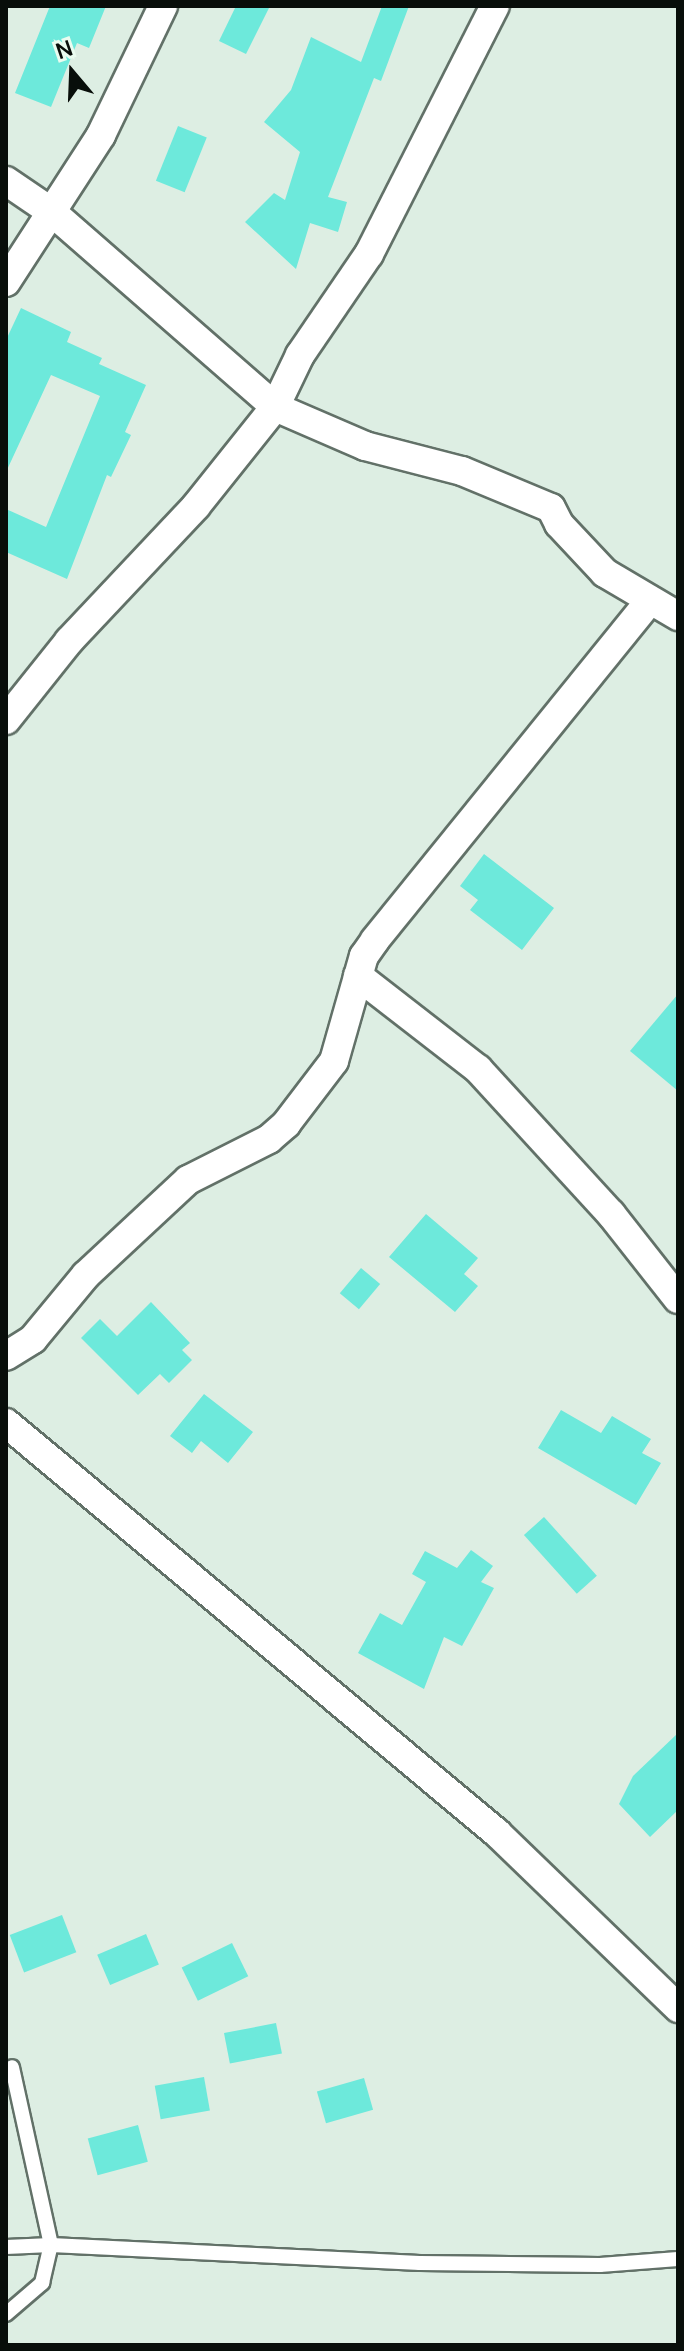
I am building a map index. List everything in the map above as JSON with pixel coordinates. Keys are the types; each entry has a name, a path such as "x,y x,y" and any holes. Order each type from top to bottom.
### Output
{"street":[{"path":"6,282 101,135 163,6"},
{"path":"6,720 69,641 196,506 275,407 300,355 375,244 495,6"},
{"path":"6,181 53,213 275,407 365,446 462,471 551,508 559,524 605,573 678,616"},
{"path":"6,1356 33,1339 86,1275 188,1180 269,1139 286,1124 334,1061 358,976 375,940 427,871 650,600"},
{"path":"358,976 478,1069 611,1214 678,1299"},
{"path":"6,1423 497,1833 678,2008"}],"lane":[{"path":"6,2314 42,2283 51,2245 12,2067"},
{"path":"6,2247 51,2245 420,2263 600,2265 678,2259"}],"building":[{"path":"50,6 106,6 89,48 77,43 51,107 15,93"},
{"path":"236,6 270,6 246,54 219,41"},
{"path":"382,6 409,6 381,81 374,78 328,197 347,202 338,232 310,223 296,269 245,222 274,193 285,200 300,152 264,122 291,90 311,37 361,62"},
{"path":"178,126 207,138 185,192 156,181"},
{"path":"21,308 71,332 67,342 102,358 99,364 146,385 125,432 131,435 111,477 107,475 67,579 6,552 6,509 46,527 100,396 51,375 6,472 6,340"},
{"path":"484,854 554,908 522,950 470,910 478,900 460,886"},
{"path":"678,994 678,1091 630,1051"},
{"path":"426,1214 478,1258 464,1274 478,1286 455,1312 389,1257"},
{"path":"361,1268 380,1284 359,1309 340,1293"},
{"path":"151,1302 190,1343 182,1350 192,1360 169,1383 160,1374 138,1395 81,1338 100,1319 117,1336"},
{"path":"204,1394 253,1432 228,1463 201,1441 192,1453 170,1436"},
{"path":"561,1410 601,1433 612,1416 651,1439 642,1453 661,1463 636,1505 538,1448"},
{"path":"544,1517 597,1576 577,1594 524,1535"},
{"path":"471,1550 493,1566 481,1582 494,1588 462,1646 444,1637 424,1689 358,1653 380,1613 402,1625 426,1582 412,1574 425,1551 457,1568"},
{"path":"678,1733 678,1810 650,1837 619,1804 633,1776"},
{"path":"62,1915 76,1952 24,1972 10,1935"},
{"path":"146,1934 159,1964 110,1985 97,1955"},
{"path":"232,1943 248,1976 198,2001 182,1968"},
{"path":"276,2023 282,2053 230,2064 224,2033"},
{"path":"204,2077 210,2110 161,2119 155,2086"},
{"path":"364,2078 373,2110 326,2123 317,2092"},
{"path":"138,2125 148,2162 98,2175 88,2138"}]}
